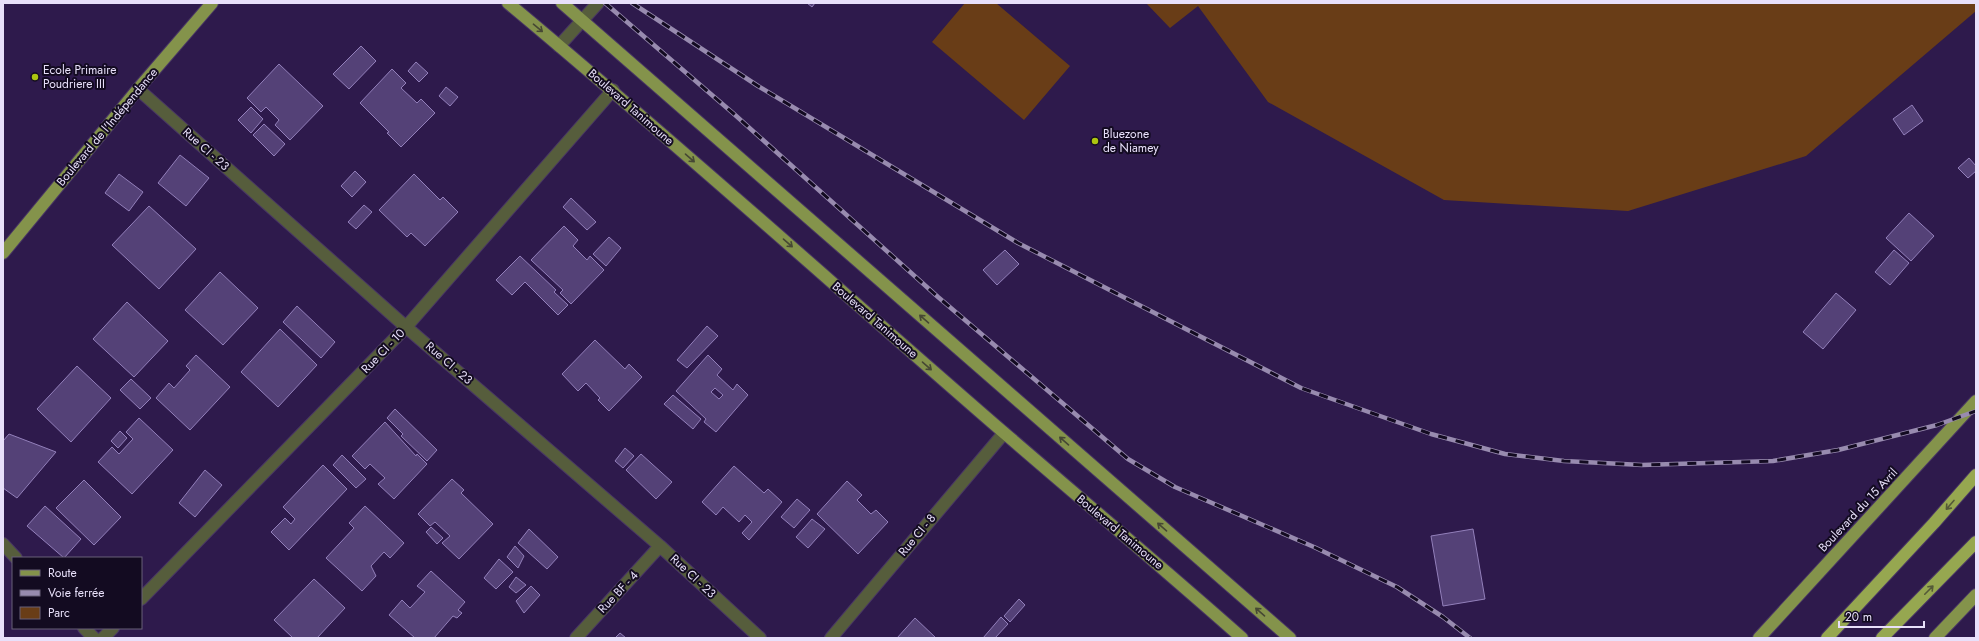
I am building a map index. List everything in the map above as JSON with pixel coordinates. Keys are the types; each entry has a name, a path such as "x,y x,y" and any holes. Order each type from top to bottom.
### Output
{"highway":[{"path":"1827,638 1934,523 1976,475"},
{"path":"1882,638 1976,542"}],"main road":[{"name":"Boulevard de l'Indépendance","path":"3,253 138,88 212,3"},
{"name":"Boulevard Tanimoune","path":"508,3 612,90 1004,433 1148,554 1242,638"},
{"path":"562,3 1290,638"},
{"name":"Boulevard du 15 Avril","path":"1759,638 1976,401"},
{"path":"1934,638 1976,595"}],"street":[{"path":"559,46 598,3"},
{"name":"Rue CI - 23","path":"138,88 406,327 660,546 760,638"},
{"name":"Rue CI - 10","path":"142,598 406,327 612,90"},
{"name":"Rue CI - 8","path":"831,638 1004,433"},
{"path":"3,544 15,557"},
{"name":"Rue BF - 4","path":"576,638 660,546"},
{"path":"85,629 94,638"},
{"path":"103,638 112,629"}],"green space":[{"path":"965,3 996,3 1070,66 1024,120 932,42"},
{"path":"1146,3 1976,3 1976,11 1806,156 1628,211 1444,200 1268,102 1198,6 1170,28"}],"building":[{"path":"807,3 815,3 812,7"},
{"path":"361,46 376,61 349,89 333,74"},
{"path":"416,62 428,73 419,82 408,71"},
{"path":"279,64 323,106 290,140 275,125 279,120 266,107 261,112 247,98"},
{"path":"392,69 406,83 401,88 417,103 421,99 435,113 401,147 387,133 389,132 360,103"},
{"path":"446,87 458,97 450,106 439,96"},
{"path":"1912,105 1923,121 1904,135 1893,119"},
{"path":"251,107 263,119 251,133 238,120"},
{"path":"264,124 285,144 274,156 253,135"},
{"path":"180,155 209,178 186,206 158,183"},
{"path":"1969,158 1976,166 1976,171 1968,178 1958,168"},
{"path":"355,171 366,182 352,197 341,186"},
{"path":"119,174 143,192 129,211 105,193"},
{"path":"414,174 440,200 443,197 458,212 425,246 411,233 407,237 379,210"},
{"path":"571,198 596,222 587,230 563,207"},
{"path":"364,205 372,212 356,229 348,222"},
{"path":"149,206 196,249 159,289 112,245"},
{"path":"1909,213 1934,236 1911,261 1886,238"},
{"path":"564,226 578,240 573,246 587,260 590,256 604,270 571,304 560,293 563,290 531,260"},
{"path":"609,237 621,248 606,266 593,254"},
{"path":"1005,250 1019,264 997,285 983,270"},
{"path":"1894,250 1909,263 1890,285 1875,272"},
{"path":"520,256 556,290 554,292 568,305 558,315 525,282 512,295 496,280"},
{"path":"220,272 258,308 223,345 185,310"},
{"path":"1836,293 1856,310 1823,349 1803,332"},
{"path":"127,302 168,341 134,377 93,339"},
{"path":"297,306 335,342 321,358 283,322"},
{"path":"707,326 718,336 687,368 677,360"},
{"path":"280,329 317,365 278,407 241,372"},
{"path":"595,340 625,369 629,364 642,377 609,411 598,400 600,398 586,383 578,391 562,374"},
{"path":"196,355 230,387 190,430 156,398 169,383 174,388 190,370 186,366"},
{"path":"708,355 722,369 717,375 733,390 737,384 748,395 716,432 704,422 706,419 676,391","holes":["715,388 723,395 719,399 711,392"]},
{"path":"77,366 111,398 71,442 37,409"},
{"path":"131,379 151,398 140,409 120,390"},
{"path":"673,395 701,419 693,429 664,404"},
{"path":"395,409 437,450 427,461 401,436 403,434 387,418"},
{"path":"139,418 173,450 132,494 98,462 112,447 119,454 133,439 126,432"},
{"path":"385,422 416,456 417,454 427,464 394,499 378,484 385,478 370,464 365,469 352,456"},
{"path":"120,431 127,438 118,448 111,441"},
{"path":"9,434 56,452 17,498 3,488 3,441"},
{"path":"625,448 634,456 623,468 615,461"},
{"path":"641,454 672,482 656,499 626,470"},
{"path":"342,455 366,479 356,488 333,465"},
{"path":"323,465 347,489 289,550 271,532 285,518 291,524 295,519 283,507"},
{"path":"734,466 764,493 768,489 782,502 749,540 742,533 752,522 745,515 739,522 723,507 716,515 702,502"},
{"path":"205,470 222,485 195,517 179,503"},
{"path":"452,479 464,490 461,493 493,524 459,559 442,543 450,536 435,522 430,526 418,514"},
{"path":"84,480 121,517 94,545 56,508"},
{"path":"847,481 862,495 857,500 871,514 876,510 888,522 858,554 817,514"},
{"path":"797,499 810,510 794,528 781,517"},
{"path":"45,506 81,539 65,557 63,557 27,526"},
{"path":"365,506 404,543 390,558 384,552 371,566 376,576 362,591 326,558 354,528 349,523"},
{"path":"812,519 825,529 808,548 796,537"},
{"path":"431,527 443,538 437,544 426,532"},
{"path":"529,529 558,557 547,569 518,543"},
{"path":"1473,529 1485,599 1443,606 1431,536"},
{"path":"515,546 524,556 518,568 507,557"},
{"path":"499,559 513,572 496,589 484,578"},
{"path":"431,571 465,602 458,610 462,613 457,618 453,616 434,638 415,638 389,615 402,600 410,608 425,592 417,586"},
{"path":"516,577 526,585 516,593 509,587"},
{"path":"314,579 345,608 317,638 293,638 274,620"},
{"path":"531,586 540,595 524,613 516,601"},
{"path":"1019,599 1025,605 1010,622 1004,616"},
{"path":"1001,617 1008,624 995,638 983,638"},
{"path":"915,618 936,638 897,638"},
{"path":"620,633 626,638 615,638"}],"railway":[{"path":"605,3 734,114 938,297 1128,459 1175,487 1314,547 1397,587 1443,617 1470,638"},
{"path":"632,3 758,86 1018,243 1301,388 1431,434 1505,454 1564,461 1642,465 1773,461 1838,450 1937,425 1976,411"}],"place":[{"name":"Ecole Primaire Poudriere III","path":"35,77"},
{"name":"Bluezone de Niamey","path":"1095,141"}]}
